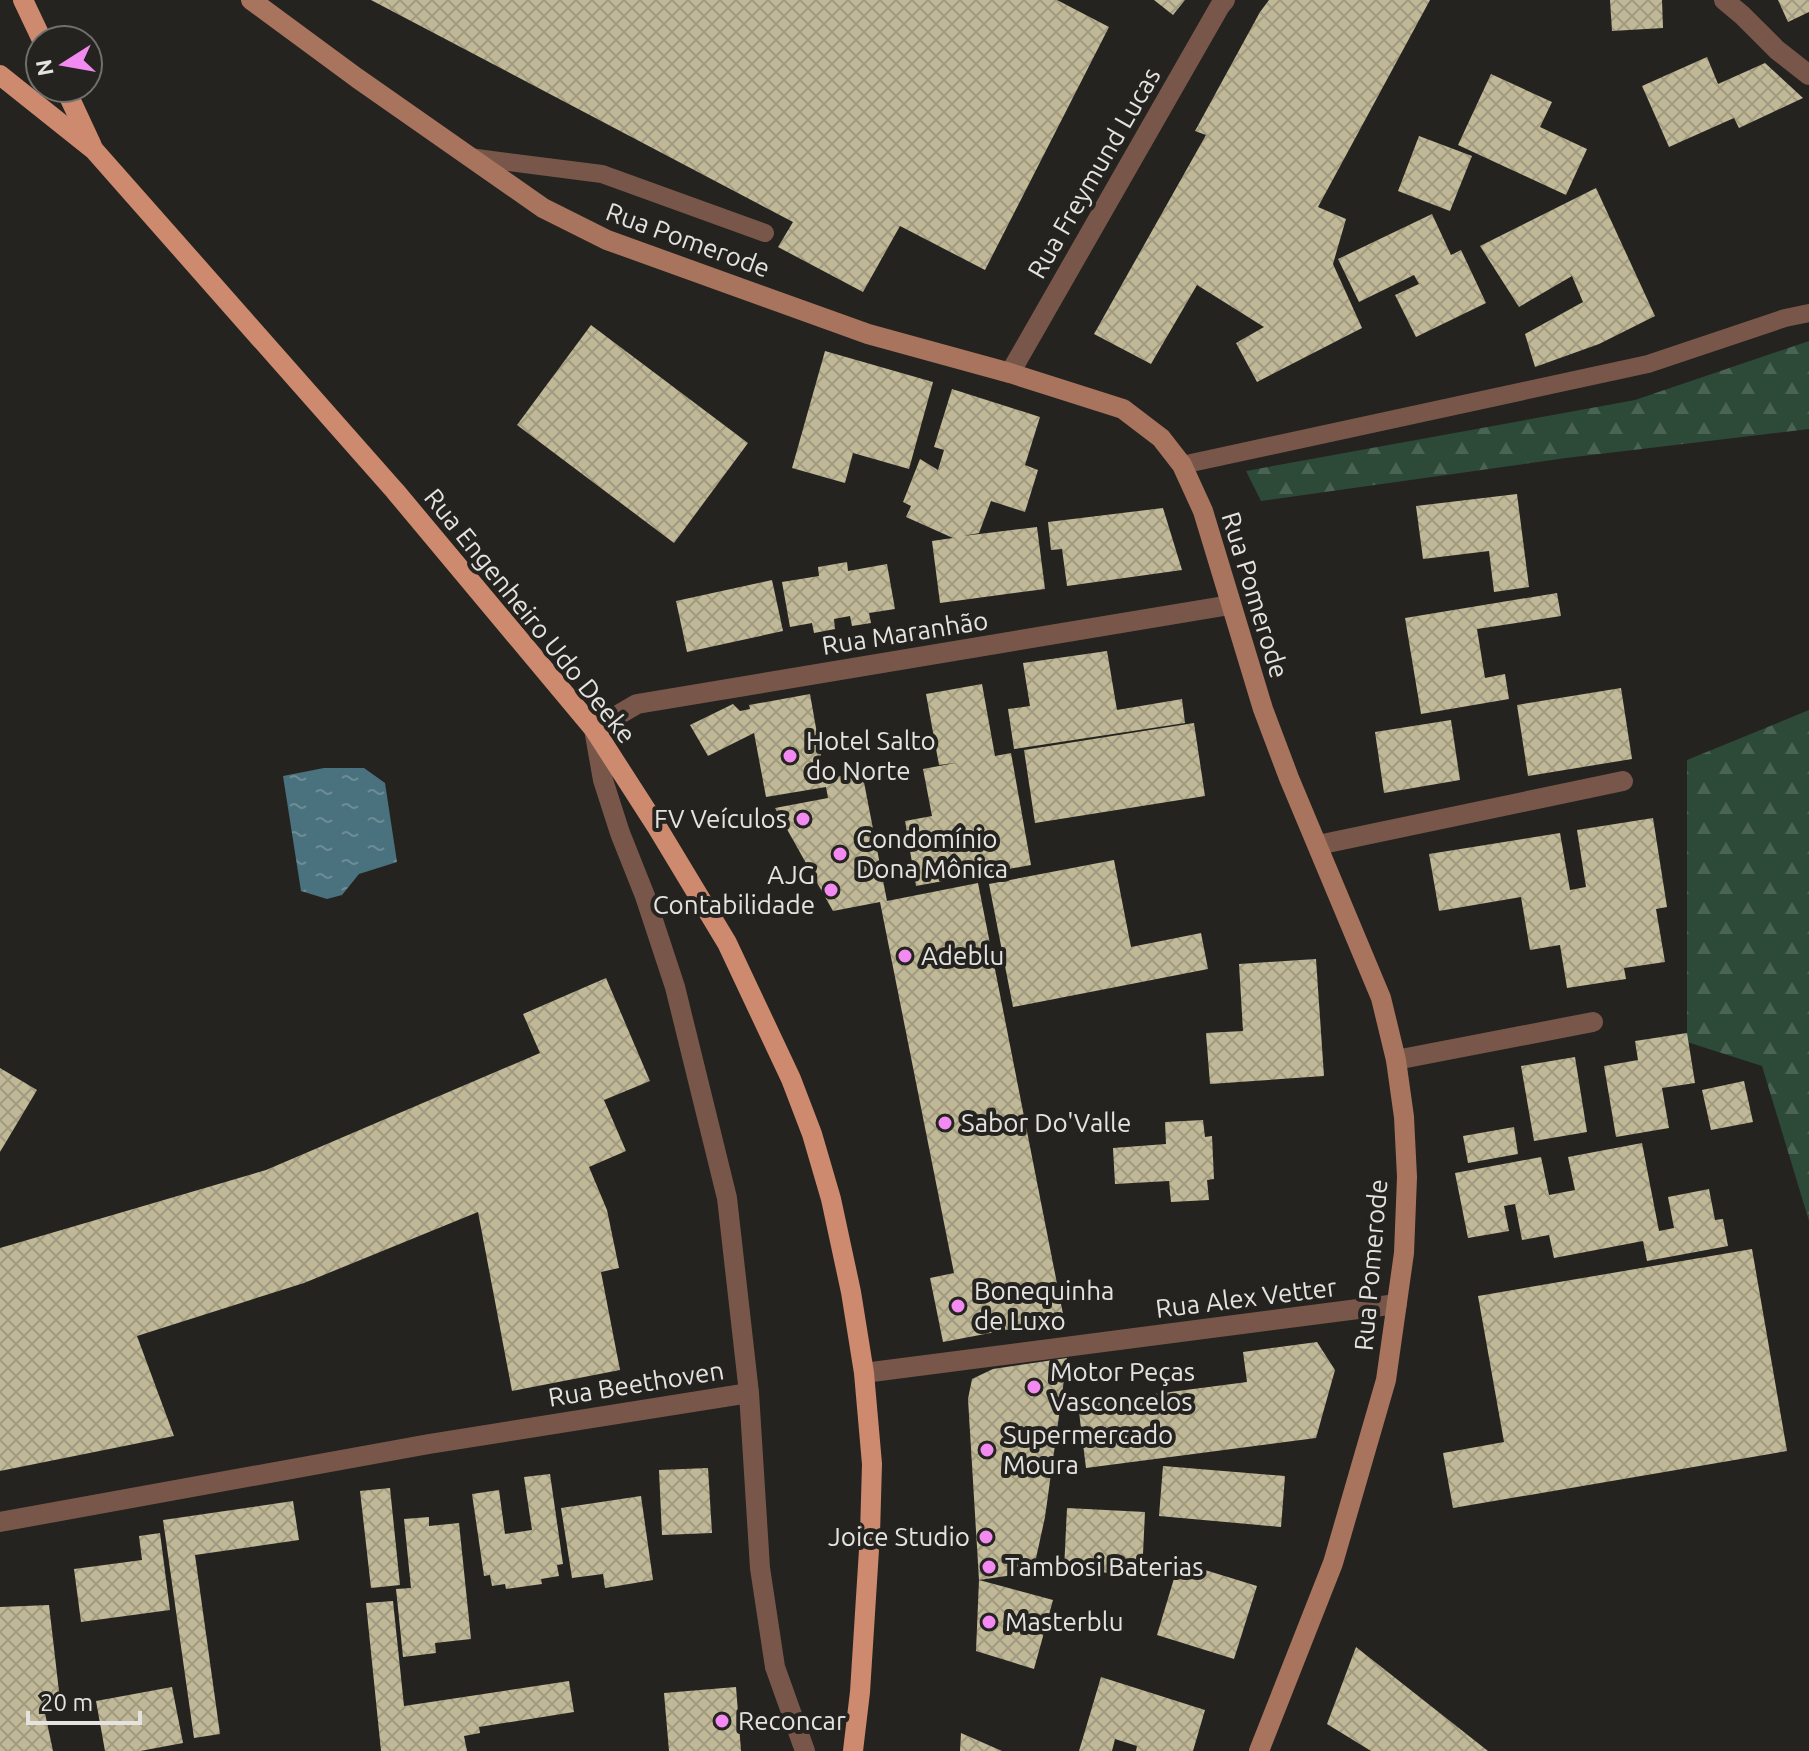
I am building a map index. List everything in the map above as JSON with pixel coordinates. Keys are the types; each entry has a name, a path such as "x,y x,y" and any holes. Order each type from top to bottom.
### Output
{"main road":[{"path":"23,0 34,24"},
{"name":"Rua Engenheiro Udo Deeke","path":"0,75 94,150 395,491 594,729 727,943 791,1079 812,1134 831,1199 864,1373 872,1464 870,1534 853,1751"},
{"name":"Rua Engenheiro Udo Deeke","path":"72,104 94,150"}],"street":[{"name":"Rua Pomerode","path":"251,0 543,208 607,240 868,334 1010,373 1123,409 1161,438 1182,465 1203,511 1263,709 1381,998 1396,1060 1404,1117 1407,1177 1404,1253 1386,1380 1346,1520 1314,1613 1259,1751"},
{"name":"Rua Freymund Lucas","path":"1010,373 1225,0"},
{"path":"1724,0 1777,50 1809,75"},
{"name":"Rua Maranhão","path":"594,729 637,704 1230,605"},
{"name":"Rua Beethoven","path":"0,1522 429,1444 749,1393 727,1198 675,987 603,780 594,729"},
{"path":"1318,845 1623,781"},
{"path":"1396,1060 1593,1022"},
{"name":"Rua Alex Vetter","path":"864,1373 1397,1304"},
{"path":"749,1393 760,1568 775,1667 805,1751"}],"lane":[{"path":"469,157 602,174 765,233"},
{"path":"1182,465 1648,364 1785,318 1809,313"}],"green space":[{"path":"1809,341 1809,429 1566,458 1261,501 1246,471 1635,400"},
{"path":"1809,710 1809,1221 1762,1066 1687,1042 1687,760"}],"water":[{"path":"324,768 364,768 385,783 397,862 359,874 342,895 327,899 301,891 283,776"}],"building":[{"path":"371,0 1057,0 1109,27 985,270 900,226 863,292 778,247 793,222"},
{"path":"1154,0 1185,0 1173,15"},
{"path":"1269,0 1430,0 1318,207 1346,219 1333,264 1362,328 1257,382 1236,343 1264,327 1197,285 1151,364 1094,334 1206,135 1195,131"},
{"path":"1610,0 1662,0 1663,28 1612,31"},
{"path":"1778,0 1809,0 1809,12 1788,22"},
{"path":"1707,57 1718,84 1765,63 1803,98 1739,128 1734,118 1669,147 1642,86"},
{"path":"1491,74 1552,102 1540,127 1587,149 1566,195 1458,145"},
{"path":"1419,136 1472,156 1450,211 1398,191"},
{"path":"1596,188 1655,316 1599,344 1535,367 1525,334 1583,302 1572,276 1519,307 1480,246"},
{"path":"1432,214 1451,255 1461,250 1486,303 1416,337 1395,295 1419,284 1414,275 1359,302 1338,259"},
{"path":"591,325 748,443 674,543 517,425"},
{"path":"825,351 933,382 909,469 853,453 845,483 792,468"},
{"path":"952,389 1040,417 1025,465 1038,470 1025,512 991,501 979,533 963,536 1037,527 1045,589 940,603 932,541 953,538 906,517 911,506 903,502 920,459 938,470 944,450 934,447"},
{"path":"1517,494 1529,587 1494,592 1489,551 1423,559 1416,506"},
{"path":"1163,508 1182,570 1067,586 1062,549 1051,550 1048,522"},
{"path":"847,562 848,571 887,564 895,609 869,613 871,623 852,626 850,616 834,619 835,629 814,633 812,623 790,627 782,582 819,576 818,567"},
{"path":"772,580 783,631 687,652 676,601"},
{"path":"1557,593 1561,616 1477,629 1485,678 1505,674 1509,699 1421,714 1405,618"},
{"path":"1107,651 1117,710 1182,699 1185,723 1014,749 1008,709 1030,706 1023,663"},
{"path":"982,684 995,756 1011,753 1031,865 916,886 905,821 932,816 923,769 955,763 939,765 926,694"},
{"path":"1621,688 1632,759 1528,776 1517,705"},
{"path":"810,694 825,779 862,772 887,901 978,883 1064,1319 943,1342 930,1278 954,1273 880,902 833,911 775,808 828,798 826,787 766,797 754,733 708,756 690,725 733,704 740,711 750,709 749,705"},
{"path":"1451,720 1460,780 1384,793 1375,732"},
{"path":"1194,723 1205,796 1035,823 1024,750"},
{"path":"1653,818 1667,907 1656,909 1665,962 1624,968 1626,979 1567,988 1560,945 1530,950 1521,897 1439,911 1429,854 1560,833 1570,890 1586,887 1577,830"},
{"path":"1114,860 1131,947 1201,933 1208,969 1013,1007 989,884"},
{"path":"1316,959 1324,1076 1210,1084 1206,1033 1243,1031 1239,964"},
{"path":"606,978 650,1081 604,1100 626,1151 589,1167 607,1210 619,1268 601,1272 620,1370 512,1391 478,1212 304,1283 137,1336 174,1436 0,1471 0,1248 266,1170 540,1053 523,1014"},
{"path":"1687,1033 1695,1083 1662,1088 1669,1128 1616,1137 1604,1066 1638,1060 1635,1041"},
{"path":"1575,1057 1587,1132 1534,1141 1521,1066"},
{"path":"0,1068 37,1090 0,1152"},
{"path":"1744,1081 1753,1122 1711,1130 1702,1090"},
{"path":"1203,1120 1205,1137 1212,1136 1214,1179 1207,1180 1209,1200 1171,1202 1169,1181 1115,1184 1113,1148 1166,1144 1165,1122"},
{"path":"1514,1127 1518,1154 1468,1163 1463,1136"},
{"path":"1642,1143 1659,1231 1674,1228 1668,1197 1709,1189 1715,1220 1723,1219 1728,1246 1647,1261 1643,1241 1554,1258 1549,1235 1522,1240 1515,1204 1504,1206 1509,1231 1468,1238 1455,1173 1541,1157 1549,1195 1575,1190 1568,1157"},
{"path":"1752,1249 1787,1451 1453,1508 1443,1453 1504,1442 1478,1296"},
{"path":"1317,1342 1335,1370 1316,1438 1086,1468 1078,1404 1247,1382 1243,1352"},
{"path":"1067,1358 1045,1517 1033,1572 979,1580 968,1399 972,1379 993,1369"},
{"path":"1163,1466 1285,1476 1281,1527 1159,1516"},
{"path":"708,1468 712,1533 662,1535 659,1470"},
{"path":"550,1474 563,1564 557,1565 559,1576 541,1579 542,1584 506,1589 505,1584 492,1586 490,1575 484,1576 472,1494 499,1490 505,1534 532,1530 524,1477"},
{"path":"390,1488 400,1585 371,1588 360,1491"},
{"path":"641,1496 653,1580 605,1588 603,1574 572,1578 561,1508"},
{"path":"293,1501 299,1540 195,1555 220,1734 194,1738 163,1520"},
{"path":"1067,1508 1145,1512 1142,1575 1064,1570"},
{"path":"429,1517 429,1526 459,1523 471,1639 435,1643 436,1653 403,1657 396,1589 411,1588 404,1519"},
{"path":"160,1533 170,1610 81,1622 74,1569 142,1560 139,1536"},
{"path":"1179,1562 1257,1586 1234,1659 1157,1635"},
{"path":"979,1580 1053,1600 1034,1669 976,1651"},
{"path":"393,1601 404,1706 569,1681 574,1712 479,1727 480,1733 464,1736 467,1751 381,1751 366,1603"},
{"path":"49,1605 60,1700 43,1704 53,1751 0,1751 0,1607"},
{"path":"1356,1647 1488,1751 1371,1751 1327,1724"},
{"path":"1101,1677 1205,1710 1193,1751 1136,1751 1137,1746 1115,1739 1112,1751 1079,1751"},
{"path":"172,1687 183,1743 140,1751 105,1751 96,1701"},
{"path":"736,1687 741,1751 669,1751 664,1693"},
{"path":"961,1733 1002,1751 960,1751"}],"place":[{"name":"Hotel Salto do Norte","path":"790,756"},
{"name":"FV Veículos","path":"803,819"},
{"name":"Condomínio Dona Mônica","path":"840,854"},
{"name":"AJG Contabilidade","path":"831,890"},
{"name":"Adeblu","path":"905,956"},
{"name":"Sabor Do'Valle","path":"945,1123"},
{"name":"Bonequinha de Luxo","path":"958,1306"},
{"name":"Motor Peças Vasconcelos","path":"1034,1387"},
{"name":"Supermercado Moura","path":"987,1450"},
{"name":"Joice Studio","path":"986,1537"},
{"name":"Tambosi Baterias","path":"989,1567"},
{"name":"Masterblu","path":"989,1622"},
{"name":"Reconcar","path":"722,1721"}]}
